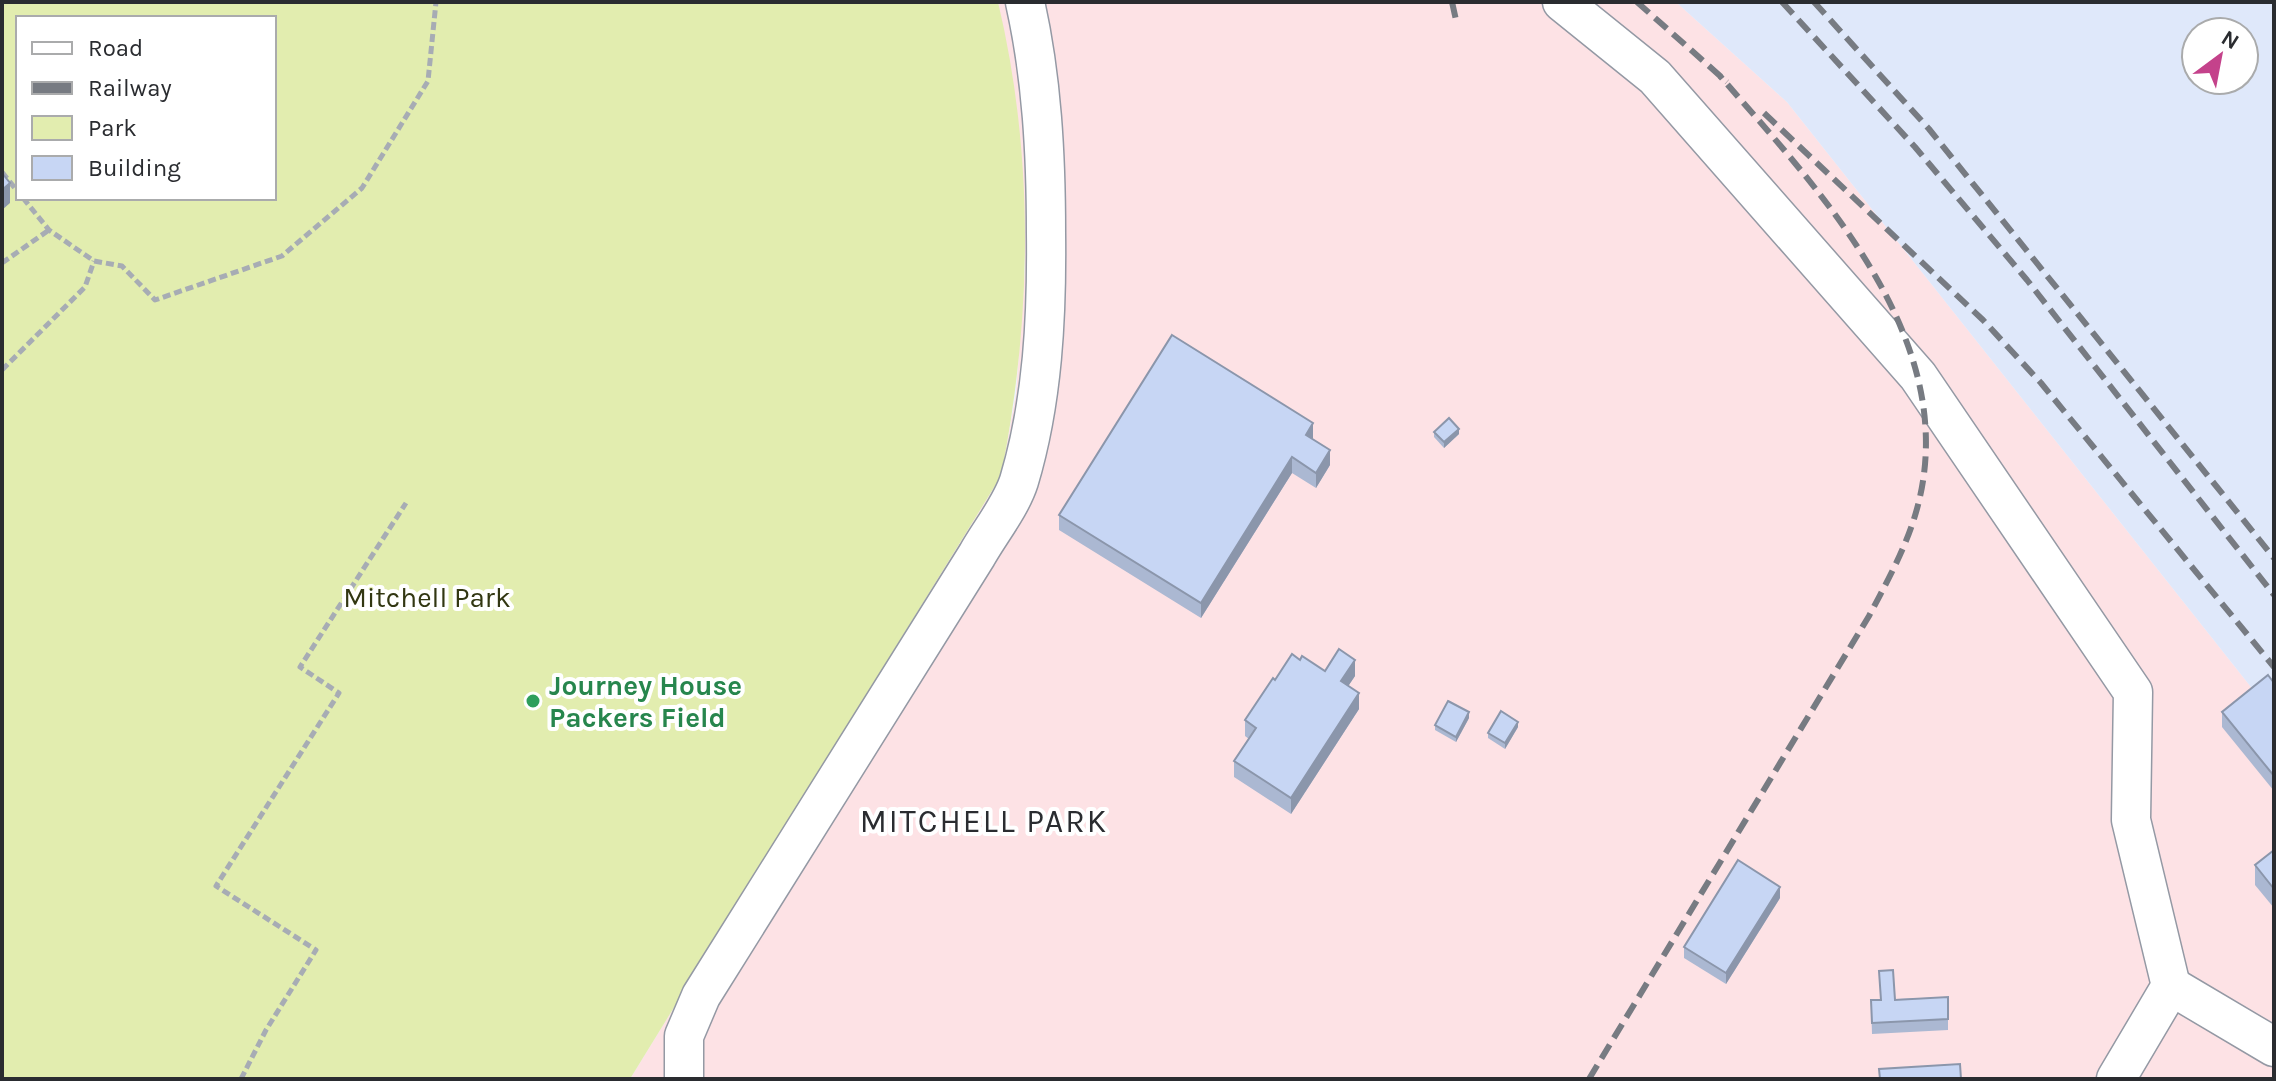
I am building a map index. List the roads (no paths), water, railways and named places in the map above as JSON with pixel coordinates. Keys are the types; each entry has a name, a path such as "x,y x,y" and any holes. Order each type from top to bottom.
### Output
{"lane":[{"path":"684,1079 684,1036 701,996 1018,485 1037,412 1046,286 1046,144 1033,39 1025,2"},
{"path":"1562,2 1655,77 1918,376 2133,692 2131,820 2171,986 2116,1079"},
{"path":"2171,986 2274,1047"}],"railway":[{"path":"1452,2 1456,20"},
{"path":"1637,2 1727,82"},
{"path":"1782,2 1915,147 2027,280 2274,595"},
{"path":"1814,2 1929,129 2274,558"},
{"path":"1589,1079 1869,616 1914,519 1926,444 1919,384 1901,327 1873,271 1799,168 1720,76"},
{"path":"1764,113 1983,320 2041,383 2274,667"}],"place":[{"name":"Journey House Packers Field","path":"533,701"}],"district":[{"name":"MITCHELL PARK","path":"984,821"}],"park label":[{"name":"Mitchell Park","path":"427,597"}]}
